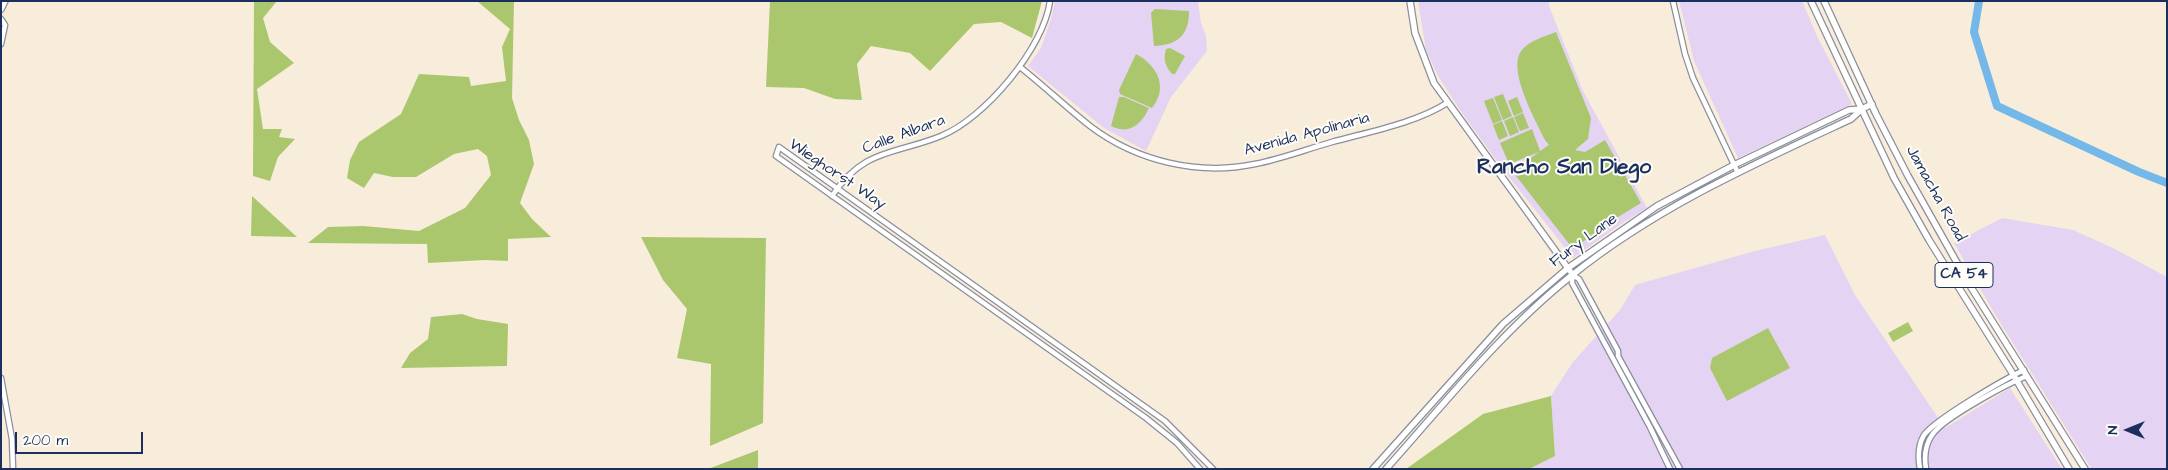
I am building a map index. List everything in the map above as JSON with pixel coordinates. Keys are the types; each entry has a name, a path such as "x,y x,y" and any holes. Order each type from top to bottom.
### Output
{"main road":[{"path":"1,9 5,1"},
{"path":"1410,1 1415,33 1422,56 1434,83 1572,275"},
{"name":"Jamacha Road","path":"1811,1 1894,178 1929,240 2069,469"},
{"name":"Jamacha Road","path":"1824,1 1908,176 1969,284 2085,469"},
{"name":"Fury Lane","path":"1386,469 1506,336 1572,275 1615,244 1688,198 1851,119 1862,109 1872,104"},
{"name":"Fury Lane","path":"1373,469 1503,324 1568,268 1657,206 1734,165 1849,110 1862,109"}],"street":[{"name":"Calle Albara","path":"832,196 853,170 867,160 942,136 968,122 1020,67 1036,42 1046,20 1050,1"},
{"path":"1673,1 1685,54 1693,78 1738,173"},
{"path":"1,19 5,26 1,44"},
{"name":"Avenida Apolinaria","path":"1020,67 1090,126 1109,138 1143,155 1187,166 1234,167 1256,164 1403,121 1438,109 1447,103"},
{"name":"Wieghorst Way","path":"1200,469 1177,443 1146,418 776,156 779,148 1158,415 1191,445 1212,469"},
{"path":"1572,275 1573,284 1650,427 1670,469"},
{"path":"1572,275 1579,279 1618,351 1618,356 1680,469"},
{"path":"1920,469 1919,446 1925,435 1935,425 2014,378 2026,373"},
{"path":"1,378 12,439 13,469"},
{"path":"1926,469 1925,454 1928,442 1938,428 2014,378"},
{"path":"1650,427 1658,436 1663,437"}],"shaded area":[{"path":"1055,1 1198,1 1201,23 1206,36 1207,51 1171,97 1146,151 1104,128 1028,66 1041,48"},
{"path":"1418,1 1549,1 1549,6 1583,91 1647,208 1573,258 1502,168 1438,76 1426,50"},
{"path":"1679,1 1802,1 1818,38 1852,104 1738,158 1694,61"},
{"path":"2002,218 2073,230 2115,249 2167,277 2167,469 2092,469 2089,465 1996,316 1954,243"},
{"path":"1825,235 1855,295 1945,428 2010,388 2062,469 1529,469 1555,456 1551,396 1573,362 1620,310 1635,285 1755,251"}],"green space":[{"path":"254,1 277,1 263,18 270,42 294,63 257,89 263,129 282,129 279,137 295,139 278,157 270,181 253,176"},
{"path":"477,1 514,1 512,98 519,120 529,140 534,164 520,203 532,219 551,237 508,239 508,261 485,260 428,263 427,244 308,243 328,227 363,226 419,231 465,208 491,175 487,156 478,149 454,154 416,177 393,177 374,173 364,188 347,178 350,160 359,142 401,114 419,74 469,77 471,86 506,81 502,47 510,29"},
{"path":"770,1 1042,1 1032,38 1001,22 974,24 930,71 910,53 871,46 857,64 862,100 835,99 804,88 766,87"},
{"path":"1155,9 1189,11 1187,27 1180,38 1169,44 1154,46 1151,13"},
{"path":"1556,32 1591,118 1588,139 1575,150 1585,152 1605,140 1641,203 1613,220 1573,249 1516,176 1517,168 1539,152 1509,164 1500,143 1532,129 1540,151 1549,145 1524,95 1518,69 1518,58 1522,50 1529,44"},
{"path":"1170,48 1185,56 1175,74 1172,74 1165,62 1166,49"},
{"path":"1136,54 1150,64 1158,77 1160,92 1152,108 1120,94 1119,90"},
{"path":"1503,94 1512,116 1503,120 1494,97"},
{"path":"1119,97 1124,97 1149,108 1134,127 1117,129 1111,126"},
{"path":"1517,97 1523,112 1514,116 1508,101"},
{"path":"1493,98 1502,120 1493,124 1484,101"},
{"path":"1523,113 1529,128 1520,131 1514,117"},
{"path":"1513,117 1519,132 1510,136 1504,121"},
{"path":"1502,121 1508,136 1499,140 1493,125"},
{"path":"252,196 297,237 251,236"},
{"path":"641,237 766,238 763,423 710,446 711,364 677,358 687,309 663,280"},
{"path":"462,314 477,319 508,324 507,366 401,368 410,353 428,339 431,317"},
{"path":"1908,322 1913,331 1893,342 1888,333"},
{"path":"1768,328 1790,368 1727,401 1710,368 1712,358"},
{"path":"1551,396 1555,456 1529,469 1406,469 1483,414"},
{"path":"758,450 758,469 708,469"}],"waterway":[{"path":"1979,1 1974,32 1997,106 2139,172 2167,183"}],"district":[{"name":"Rancho San Diego","path":"1564,169"}]}
